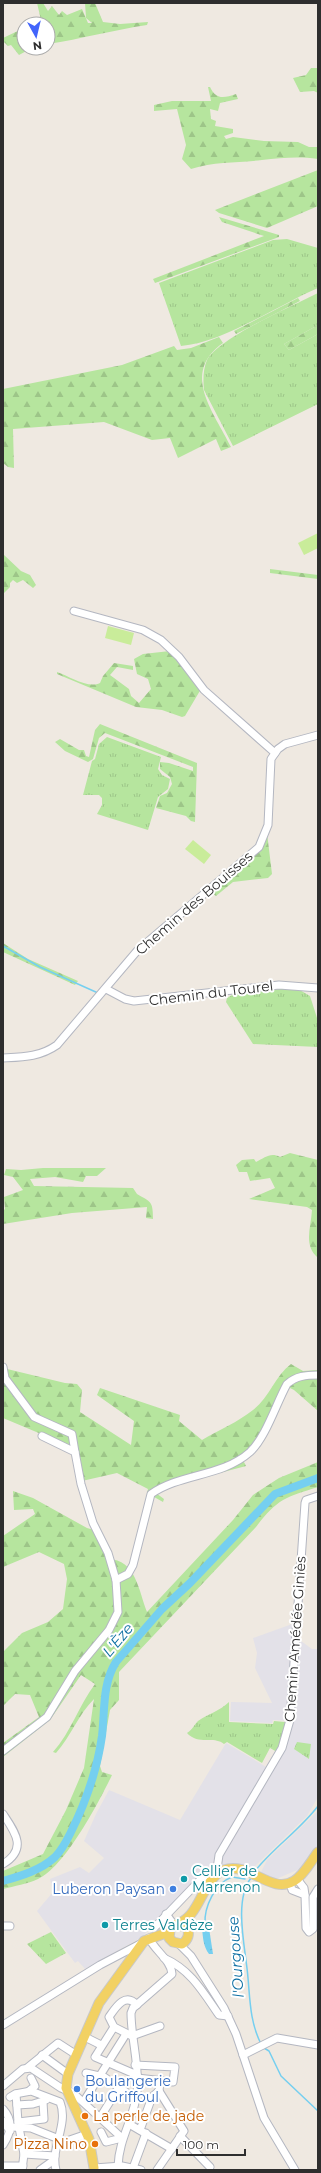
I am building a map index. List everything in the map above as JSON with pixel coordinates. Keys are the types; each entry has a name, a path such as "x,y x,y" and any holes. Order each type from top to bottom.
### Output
{"main road":[{"path":"94,2169 92,2149 66,2089 68,2074 75,2054 85,2037 98,2003 150,1936 178,1927 191,1915 219,1870 233,1868 248,1871 276,1883 293,1881 318,1852"},
{"path":"150,1936 175,1942 188,1939 189,1933 178,1927"},
{"path":"175,1942 178,1927"}],"street":[{"path":"74,611 143,630 161,640 179,657 204,690 275,753 285,744 318,735"},
{"name":"Chemin des Bouisses","path":"3,1058 36,1056 46,1053 57,1045 137,951 259,847 268,826 270,767 275,753"},
{"name":"Chemin du Tourel","path":"106,989 126,999 134,1001 279,985 318,988"},
{"path":"3,1367 5,1378 34,1417 72,1434 81,1484 93,1523 108,1553 116,1580 118,1612 109,1630 75,1671 47,1717 3,1751"},
{"path":"116,1580 128,1574 133,1565 151,1494 168,1484 227,1466 250,1452 263,1432 287,1384 292,1379 318,1375"},
{"path":"42,1436 75,1452"},
{"name":"Chemin Amédée Giniès","path":"219,1870 219,1855 282,1748 289,1729 305,1503 306,1500 318,1496"},
{"path":"3,1814 15,1834 18,1843 14,1854 3,1864"},
{"path":"3,2025 94,1968 123,1953 150,1936 166,1914 200,1879 219,1870"},
{"path":"305,1895 292,1890 293,1881 304,1888 305,1895 306,1928 310,1932 313,1929 313,1898 318,1889"},
{"path":"166,1914 178,1927"},
{"path":"118,2166 122,2138 129,2124 136,2099 137,2076 129,2035 131,2013 137,2005 171,1976 172,1970 164,1958 154,1948 150,1936"},
{"path":"188,1939 191,1956"},
{"path":"175,1942 191,1956 228,2016 264,2118 294,2170"},
{"path":"123,1953 134,1955"},
{"path":"164,1958 177,1964 197,1982 219,2015 228,2016"},
{"path":"129,2035 114,2027 109,2017 123,2000 132,2000 137,2005"},
{"path":"84,2101 107,2062 129,2035 160,2026"},
{"path":"114,2027 101,2045 95,2057 137,2076 160,2081 174,2082 174,2066 135,2065"},
{"path":"85,2037 101,2045"},
{"path":"243,2055 271,2040 279,2038 318,2045"},
{"path":"4,2086 58,2043 75,2054"},
{"path":"42,2056 68,2074"},
{"path":"27,2068 34,2070 84,2101 122,2138"},
{"path":"86,2073 100,2076 136,2099"},
{"path":"3,2145 14,2127 17,2105 13,2095 29,2091 35,2086 30,2078"},
{"path":"160,2081 159,2091 182,2134 210,2167"},
{"path":"100,2116 119,2087"},
{"path":"29,2091 61,2103 62,2119 54,2158 56,2170"},
{"path":"133,2168 152,2097 159,2091"},
{"path":"17,2105 48,2099"},
{"path":"14,2127 44,2119 48,2099"},
{"path":"3,2110 9,2117 14,2127 24,2154 22,2168 3,2166"},
{"path":"3,2121 14,2127 31,2128 58,2141 86,2134"},
{"path":"129,2124 172,2149"},
{"path":"101,2132 106,2142 122,2138"},
{"path":"157,2170 182,2134"},
{"path":"24,2154 54,2158"},
{"path":"40,2170 54,2158"},
{"path":"94,2169 118,2166 141,2170"}],"shaded area":[{"path":"295,1623 295,1640 301,1641 312,1649 318,1649 318,1797 307,1816 251,1870 229,1864 209,1869 142,1937 85,1969 78,1961 75,1963 37,1911 53,1892 50,1879 80,1867 89,1873 104,1858 84,1841 109,1790 180,1820 226,1743 268,1768 287,1742 292,1721 273,1720 272,1723 230,1721 231,1702 272,1703 255,1668 257,1653 253,1638"},
{"path":"318,1811 318,1846 302,1868 276,1879 260,1874 267,1860"}],"green space":[{"path":"37,3 43,3 48,11 52,6 59,15 62,11 67,15 82,9 88,23 92,23 86,18 85,3 95,3 103,22 120,24 148,22 147,25 56,43 56,16 40,16"},
{"path":"16,32 16,51 11,45 8,46 3,41 3,38"},
{"path":"311,68 318,68 318,93 314,91 300,92 293,78 306,75"},
{"path":"208,87 210,87 218,96 224,97 236,94 238,99 220,103 218,111 210,109 211,119 216,121 215,126 233,129 233,133 224,136 226,139 233,137 264,141 298,142 309,147 318,147 318,159 283,158 217,163 191,169 182,159 186,145 177,109 154,111 154,105 172,101 211,101"},
{"path":"318,170 318,206 267,228 219,213 215,210"},
{"path":"219,217 279,235 279,237 155,283 153,279 264,236 222,222"},
{"path":"287,239 318,248 318,288 232,331 197,343 181,346 159,283 273,240"},
{"path":"318,293 318,325 284,344 289,350 318,334 318,404 233,446 204,390 203,383 207,360 214,351 241,332"},
{"path":"298,298 300,301 236,334 234,331"},
{"path":"318,325 318,334 289,350 284,344"},
{"path":"219,337 223,343 210,355 204,367 202,380 204,393 210,407 231,447 221,451 216,439 178,458 170,438 152,440 104,422 13,429 14,468 8,467 3,463 3,389 122,365 174,346 177,350 191,348"},
{"path":"318,533 318,548 304,555 298,543"},
{"path":"3,554 21,571 30,575 36,585 33,588 23,580 17,583 13,580 10,583 10,587 3,594"},
{"path":"270,569 318,575 318,579 270,573"},
{"path":"108,626 134,633 131,645 105,638"},
{"path":"170,651 201,689 185,716 182,717 162,710 136,707 57,674 57,672 84,683 95,684 100,683 103,676 114,663 133,666 133,670 117,667 110,675 129,689 131,696 139,703 151,689 148,679 137,674 134,659 143,654"},
{"path":"100,724 197,763 195,822 191,821 186,816 156,808 160,796 167,793 172,784 170,777 160,769 160,762 169,763 193,771 193,767 105,733 99,738 93,759 88,762 65,751 55,742 60,739 79,750 84,750 86,756 89,757 95,730"},
{"path":"107,737 161,757 158,769 162,775 170,779 168,789 158,797 148,830 97,814 102,805 102,798 99,795 83,795 92,761 95,759 99,744"},
{"path":"267,833 272,874 268,878 233,882 216,896 212,893 260,851"},
{"path":"193,840 211,855 204,864 185,849"},
{"path":"3,943 28,959 78,981 75,985 3,952"},
{"path":"280,989 298,989 310,996 318,1021 318,1047 253,1044 226,1002 227,998 232,995"},
{"path":"290,1153 318,1160 318,1258 313,1253 309,1242 312,1210 307,1207 249,1199 275,1188 270,1178 250,1181 247,1172 239,1172 236,1165 242,1160 254,1159 256,1162 270,1155 280,1157"},
{"path":"43,1168 106,1168 97,1176 86,1176 83,1182 55,1177 30,1179 34,1186 133,1188 137,1194 152,1205 153,1219 146,1218 147,1207 72,1213 3,1224 3,1211 5,1209 4,1197 23,1190 13,1177 4,1175 6,1169 21,1170"},
{"path":"291,1364 303,1371 318,1370 318,1411 294,1390 284,1385 258,1438 241,1456 246,1466 163,1488 156,1493 164,1499 163,1502 147,1493 148,1489 117,1473 82,1481 72,1447 3,1418 3,1368 65,1383 77,1384 82,1390 80,1412 131,1445 134,1421 97,1395 100,1388 180,1415 179,1421 202,1440 235,1422 259,1405 285,1369"},
{"path":"318,1462 318,1487 283,1500 270,1510 256,1527 119,1672 119,1700 110,1710 100,1766 102,1772 112,1775 99,1801 70,1848 48,1872 34,1881 3,1889 3,1871 43,1854 66,1810 84,1768 94,1699 83,1712 66,1740 56,1753 53,1752 65,1736 95,1684 81,1675 50,1720 3,1757 3,1743 39,1717 30,1695 15,1694 3,1706 3,1652 22,1633 48,1622 63,1609 67,1579 64,1564 39,1552 3,1567 3,1536 35,1514 33,1509 14,1510 13,1491 33,1498 87,1528 94,1530 108,1559 117,1560 125,1564 131,1570 139,1586 147,1612 233,1520 253,1495 279,1478"},
{"path":"229,1702 229,1722 273,1724 274,1721 285,1722 286,1725 277,1752 270,1748 262,1763 227,1742 224,1744 215,1740 196,1739 187,1733 198,1721 222,1708"},
{"path":"297,1742 311,1744 309,1759 294,1749"},
{"path":"51,1932 66,1953 46,1964 27,1944"}],"water":[{"path":"205,1924 209,1928 213,1954 209,1954 204,1945 202,1928"}],"waterway":[{"path":"3,946 40,967 98,993"},
{"name":"L'Èze","path":"3,1881 44,1866 55,1857 64,1846 81,1810 94,1774 102,1736 106,1688 108,1679 116,1662 162,1609 190,1583 275,1494 318,1478"},
{"name":"l'Ourgouse","path":"255,1871 262,1862 303,1823 318,1806"},
{"path":"205,1924 206,1910 212,1896 220,1884 232,1877 245,1879"},
{"name":"l'Ourgouse","path":"251,1878 243,1899 242,1926 251,2011 257,2036 261,2044"},
{"name":"l'Ourgouse","path":"264,2048 269,2051 281,2076 318,2111"}],"place":[{"name":"Cellier de Marrenon","path":"184,1879"},
{"name":"Luberon Paysan","path":"173,1889"},
{"name":"Terres Valdèze","path":"105,1925"},
{"name":"Boulangerie du Griffoul","path":"77,2089"},
{"name":"La perle de jade","path":"85,2116"},
{"name":"Pizza Nino","path":"95,2144"}]}
